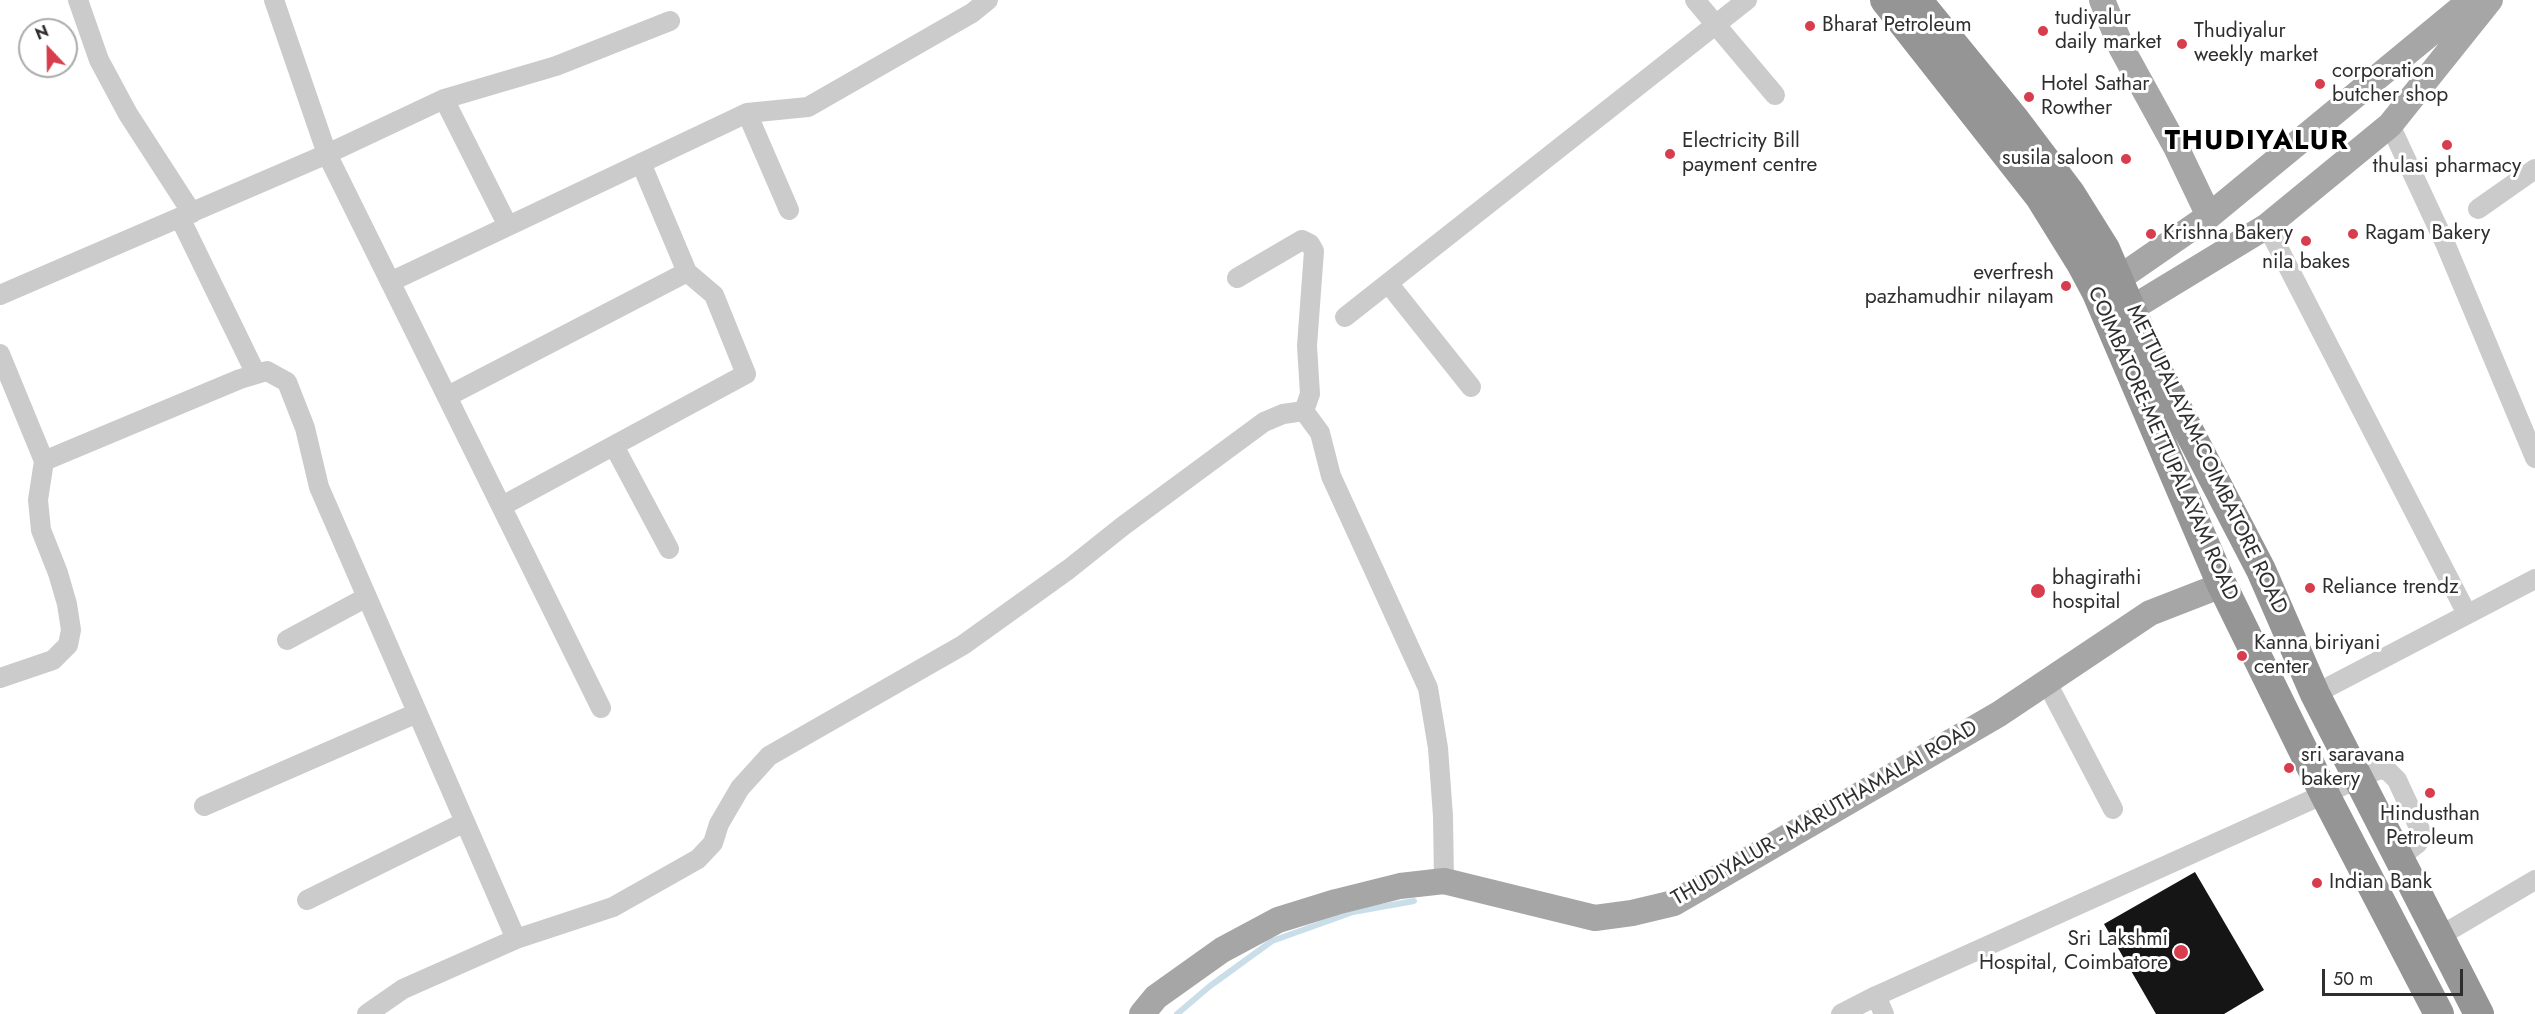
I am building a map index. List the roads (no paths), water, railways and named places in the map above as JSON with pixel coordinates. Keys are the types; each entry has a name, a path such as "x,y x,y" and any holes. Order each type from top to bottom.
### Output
{"highway":[{"name":"COIMBATORE-METTUPALAYAM ROAD","path":"1885,0 2108,286"},
{"name":"METTUPALAYAM-COIMBATORE ROAD","path":"1917,0 2070,193 2105,249 2108,286 2120,315 2155,366 2261,570 2315,694 2479,1014"},
{"name":"COIMBATORE-METTUPALAYAM ROAD","path":"2120,315 2222,585 2324,794 2439,1014"}],"main road":[{"path":"2102,0 2122,49 2176,147 2209,216"},
{"path":"2108,286 2209,216 2368,82 2471,0"},
{"path":"2120,315 2266,226 2395,118 2490,0"},
{"path":"2368,82 2395,118"},
{"name":"THUDIYALUR - MARUTHAMALAI ROAD","path":"1142,1014 1155,997 1221,950 1278,920 1400,886 1444,881 1595,918 1632,913 1674,903 1999,714 2150,613 2222,585"}],"street":[{"path":"78,0 99,60 186,215 256,374"},
{"path":"274,0 327,154 601,708"},
{"path":"390,282 747,113 808,106 972,13 988,0"},
{"path":"1695,0 1775,95"},
{"path":"1345,317 1747,0"},
{"path":"0,295 327,154 444,99 556,66 670,21"},
{"path":"444,99 508,226"},
{"path":"747,113 789,210"},
{"path":"2395,118 2535,458"},
{"path":"502,506 746,374 714,295 687,272 641,163"},
{"path":"2478,209 2535,169"},
{"path":"2266,226 2467,614"},
{"path":"1237,278 1302,240 1310,244 1314,251 1307,346 1310,394 1304,411"},
{"path":"448,396 687,272"},
{"path":"1388,284 1471,387"},
{"path":"0,354 44,461 38,500 41,530 58,573 67,604 71,630 68,645 53,660 0,678"},
{"path":"44,461 256,374 267,371 287,382 305,428 319,487 516,939"},
{"path":"1304,411 1320,433 1331,476 1428,688 1438,748 1443,816 1444,881"},
{"path":"367,1014 403,989 516,939 613,907 698,858 713,843 719,824 740,788 769,756 963,645 1069,570 1123,526 1264,422 1283,414 1304,411"},
{"path":"614,446 669,549"},
{"path":"2315,694 2535,579"},
{"path":"287,640 367,597"},
{"path":"2047,683 2114,809"},
{"path":"204,806 417,713"},
{"path":"1841,1014 1876,996 2359,777"},
{"path":"307,900 465,822"},
{"path":"2440,936 2535,880"},
{"path":"1876,996 1884,1014"}],"waterway":[{"path":"1177,1014 1210,986 1272,941 1353,912 1414,901"}],"place":[{"name":"Bharat Petroleum","path":"1810,26"},
{"name":"tudiyalur daily market","path":"2043,31"},
{"name":"Thudiyalur weekly market","path":"2182,44"},
{"name":"corporation butcher shop","path":"2320,84"},
{"name":"Hotel Sathar Rowther","path":"2029,97"},
{"name":"thulasi pharmacy","path":"2447,145"},
{"name":"Electricity Bill payment centre","path":"1670,154"},
{"name":"susila saloon","path":"2126,159"},
{"name":"Krishna Bakery","path":"2151,234"},
{"name":"Ragam Bakery","path":"2353,234"},
{"name":"nila bakes","path":"2306,241"},
{"name":"everfresh pazhamudhir nilayam","path":"2066,286"},
{"name":"Reliance trendz","path":"2310,588"},
{"name":"bhagirathi hospital","path":"2038,591"},
{"name":"Kanna biriyani center","path":"2242,656"},
{"name":"sri saravana bakery","path":"2289,768"},
{"name":"Hindusthan Petroleum","path":"2430,793"},
{"name":"Indian Bank","path":"2317,883"},
{"name":"Sri Lakshmi Hospital, Coimbatore","path":"2181,952"}],"district":[{"name":"THUDIYALUR","path":"2257,142"}]}
